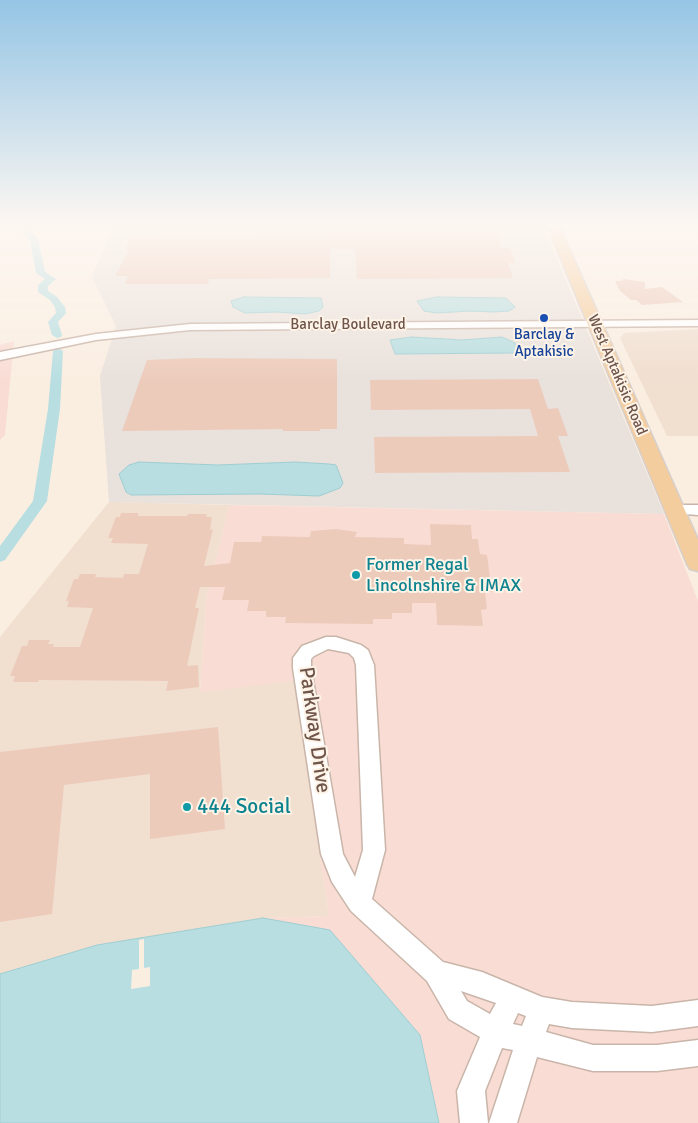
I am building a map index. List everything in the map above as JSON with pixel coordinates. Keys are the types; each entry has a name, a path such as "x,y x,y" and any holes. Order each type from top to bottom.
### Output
{"main road":[{"name":"West Aptakisic Road","path":"574,275 698,564"}],"street":[{"name":"Barclay Boulevard","path":"0,356 96,337 190,327 698,323"},
{"path":"674,510 698,510"},
{"name":"Parkway Drive","path":"358,903 374,850 365,665 362,655 355,649 336,643 326,643 308,651 302,658 302,668 332,854 340,875 358,903 436,972 458,1010 497,1033 593,1058 657,1058 698,1053"},
{"name":"Parkway Drive","path":"436,972 482,984 542,1010 572,1015 652,1019 698,1013"},
{"path":"474,1123 471,1091 482,1062 512,997"},
{"path":"503,1123 516,1079 542,1010"}],"shaded area":[{"path":"93,275 564,275 664,514 109,502 100,376 116,326"},
{"path":"698,329 698,436 667,436 620,338 624,333"},
{"path":"14,341 5,435 0,440 0,345"},
{"path":"109,502 229,505 206,601 200,691 294,680 329,916 263,918 97,945 0,974 0,637"},
{"path":"229,505 664,514 698,601 698,1123 0,1123 0,974 97,945 263,918 329,916 294,681 200,692 206,601"}],"water":[{"path":"244,297 321,298 323,307 319,311 305,314 277,312 245,313 233,307 231,301"},
{"path":"437,297 506,298 515,307 509,311 437,313 424,311 417,301"},
{"path":"412,337 462,340 502,337 515,343 519,351 513,353 395,354 390,340"},
{"path":"139,462 218,465 295,462 329,464 336,465 343,483 340,488 319,496 260,494 131,495 126,492 119,474 129,465"},
{"path":"263,918 330,930 420,1035 439,1123 0,1123 0,974 97,945"}],"pier":[{"path":"144,939 144,968 150,967 150,986 131,989 132,970 139,969 139,940"}],"building":[{"path":"330,275 330,278 209,279 208,284 125,284 128,276 115,276"},
{"path":"357,275 512,275 513,278 357,279"},
{"path":"623,279 645,282 645,289 662,287 683,302 642,305 636,300 631,300 620,291 615,281 622,281"},
{"path":"195,358 337,359 337,429 320,429 320,431 283,431 283,429 122,431 147,360"},
{"path":"538,379 548,409 558,408 568,436 558,436 570,472 375,473 374,437 538,436 530,409 371,410 370,380"},
{"path":"121,513 138,513 138,516 207,514 206,517 212,517 210,530 213,529 204,566 230,563 234,542 261,542 262,536 310,537 311,531 336,529 357,532 355,537 404,538 404,544 431,545 430,524 471,525 472,539 478,539 480,554 487,555 492,592 485,592 487,609 481,610 483,626 437,625 436,603 412,603 412,613 392,613 392,619 373,619 373,624 285,623 286,617 266,617 266,611 247,611 249,600 222,600 225,587 200,587 195,608 199,608 187,666 198,665 199,687 166,691 168,681 39,680 38,682 13,682 15,676 10,676 22,646 27,646 29,640 50,640 48,644 54,644 53,647 80,647 93,608 67,607 69,601 66,601 74,579 78,579 80,574 96,574 95,577 123,578 124,574 139,574 148,544 111,543 113,538 108,538 116,517 120,517"},
{"name":"444 Social","path":"218,727 225,829 150,839 150,774 64,785 52,914 0,922 0,752"}],"waterway":[{"path":"45,275 51,279 43,285 43,292 53,298 60,307 61,313 53,322 57,335"},
{"path":"0,557 40,501 54,409 58,351"}],"place":[{"name":"Barclay & Aptakisic","path":"544,318"},
{"name":"Former Regal Lincolnshire & IMAX","path":"356,575"},
{"name":"444 Social","path":"187,807"}]}
